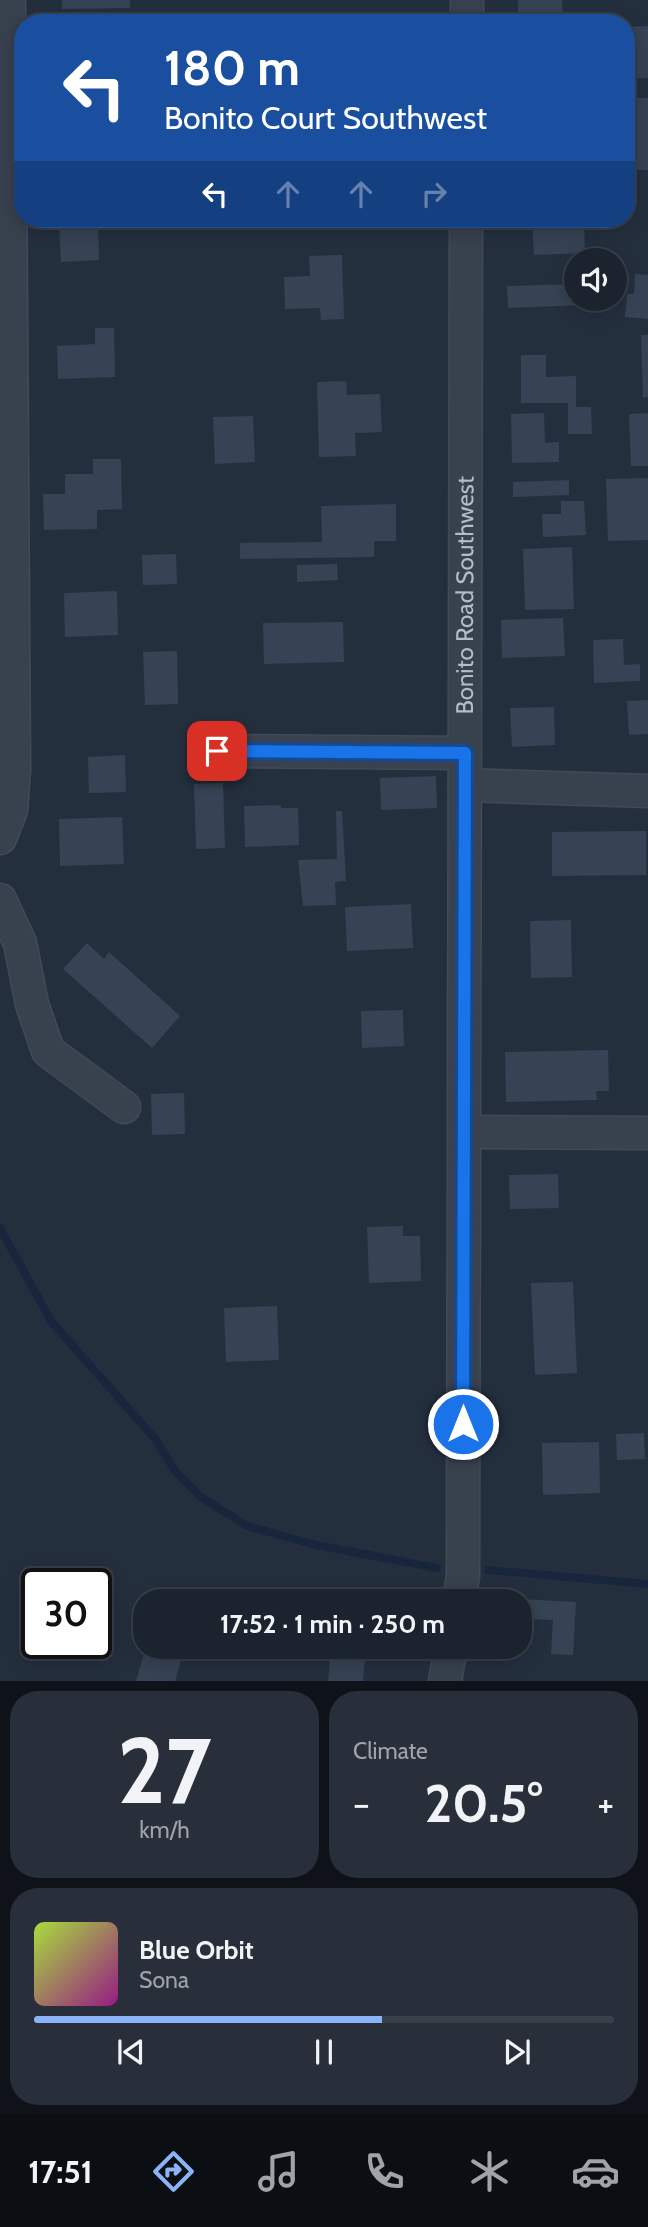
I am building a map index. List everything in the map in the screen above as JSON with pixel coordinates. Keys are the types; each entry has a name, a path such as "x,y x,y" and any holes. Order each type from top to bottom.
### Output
{"street":[{"path":"0,838 11,810 14,769 9,0"},
{"name":"Bonito Road Southwest","path":"461,1589 467,228"},
{"path":"217,751 465,753"},
{"path":"465,785 648,790"},
{"path":"0,900 20,943 32,1004 48,1051 124,1107"},
{"path":"465,1132 648,1133"},
{"path":"445,1681 449,1659"}],"building":[{"path":"62,0 130,0 130,8 62,9"},
{"path":"518,0 562,0 563,14 518,14"},
{"path":"648,26 648,78 635,79 635,27"},
{"path":"635,98 648,98 648,170 635,170"},
{"path":"59,228 98,228 99,260 61,262"},
{"path":"532,228 584,228 585,248 564,248 564,254 534,255"},
{"path":"342,255 344,319 321,320 320,308 285,309 284,277 310,276 309,256"},
{"path":"635,274 648,275 648,319 625,317 627,294 634,294"},
{"path":"564,284 564,306 508,308 507,286"},
{"path":"95,328 114,328 115,377 58,379 57,346 95,344"},
{"path":"641,335 648,335 648,397 643,398"},
{"path":"521,355 546,355 546,377 576,376 576,407 591,407 592,434 568,434 568,403 521,403"},
{"path":"346,381 347,395 380,394 382,432 355,433 356,456 319,457 317,382"},
{"path":"544,413 545,443 559,442 559,462 512,463 511,414"},
{"path":"648,413 648,466 631,466 629,414"},
{"path":"253,416 255,462 215,464 213,417"},
{"path":"93,459 121,459 122,509 97,510 97,529 44,530 43,494 65,494 65,474 93,474"},
{"path":"648,478 648,540 608,541 606,479"},
{"path":"569,480 569,495 513,497 513,482"},
{"path":"561,501 584,501 586,535 543,537 542,514 561,514"},
{"path":"396,504 396,541 374,541 374,557 240,559 240,543 322,542 321,506"},
{"path":"572,547 574,609 525,610 523,549"},
{"path":"176,554 177,584 143,585 142,555"},
{"path":"337,564 338,580 297,582 297,565"},
{"path":"117,591 118,635 65,637 64,593"},
{"path":"563,618 565,656 502,658 501,620"},
{"path":"343,622 344,662 264,664 263,623"},
{"path":"623,639 624,665 640,664 640,681 594,683 593,640"},
{"path":"177,651 178,704 145,705 143,652"},
{"path":"648,700 648,734 629,735 627,701"},
{"path":"554,707 555,745 512,747 510,708"},
{"path":"125,755 126,792 89,793 88,757"},
{"path":"436,776 437,808 381,810 380,778"},
{"path":"223,783 225,848 196,849 194,784"},
{"path":"281,805 281,808 298,808 299,845 245,847 244,806"},
{"path":"336,811 342,811 346,881 335,882 336,905 303,906 298,860 337,859"},
{"path":"122,817 124,864 60,866 59,819"},
{"path":"646,831 646,875 552,876 552,832"},
{"path":"411,904 413,948 347,951 345,907"},
{"path":"571,920 572,977 531,978 530,921"},
{"path":"87,943 104,959 109,952 180,1016 152,1048 63,969"},
{"path":"403,1010 404,1046 362,1048 361,1011"},
{"path":"608,1050 609,1091 596,1091 597,1100 506,1102 505,1052"},
{"path":"184,1093 185,1134 152,1135 151,1094"},
{"path":"558,1174 559,1208 510,1209 509,1175"},
{"path":"403,1226 403,1236 420,1236 421,1281 369,1283 367,1227"},
{"path":"573,1282 577,1373 535,1375 531,1283"},
{"path":"277,1306 279,1360 226,1362 224,1308"},
{"path":"644,1433 645,1459 617,1460 616,1434"},
{"path":"599,1442 600,1493 543,1495 542,1443"},
{"path":"532,1600 576,1602 573,1655 551,1654 553,1620 532,1619"},
{"path":"142,1659 181,1659 175,1681 136,1681"},
{"path":"330,1659 365,1659 363,1681 328,1681"}],"waterway":[{"path":"0,1228 51,1321 155,1439 176,1472 201,1497 247,1526 316,1545 437,1568"},
{"path":"488,1570 648,1584"}],"route":[{"path":"217,751 465,753 463,1424"}]}
